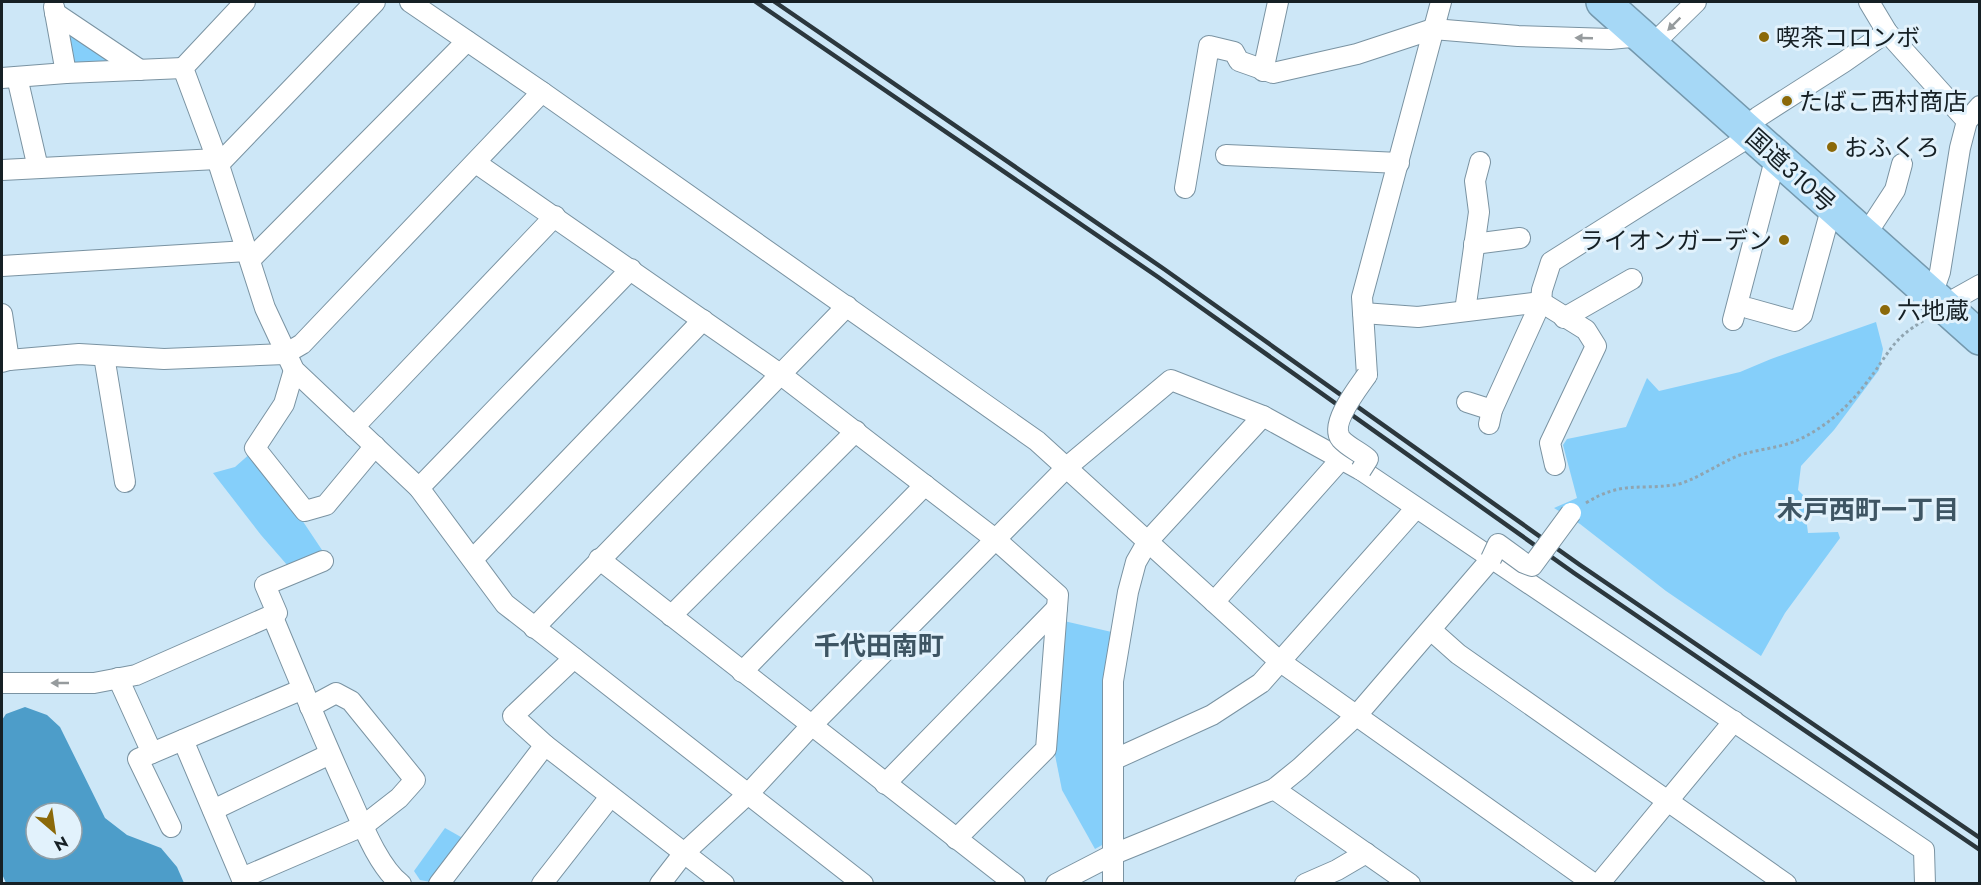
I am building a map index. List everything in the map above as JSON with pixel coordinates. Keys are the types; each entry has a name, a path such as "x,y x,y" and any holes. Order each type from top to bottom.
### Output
{"highway":[{"name":"国道310号","path":"1603,2 1980,338"}],"street":[{"path":"2,170 218,161 375,2"},
{"path":"410,2 542,92 1037,441 1281,663 1594,884"},
{"path":"1263,71 1278,2"},
{"path":"1361,470 1368,459 1342,441 1338,434 1338,425 1349,400 1367,375 1362,297 1441,2"},
{"path":"1185,188 1209,46 1234,52 1239,61 1273,73 1357,54 1433,29 1518,36 1647,41 1696,2"},
{"path":"1869,2 1887,32 1973,114 1960,148 1940,272 1939,302 1955,299 1980,285"},
{"path":"38,168 9,77 183,68 235,5"},
{"path":"54,7 140,70"},
{"path":"54,7 66,73"},
{"path":"1832,206 1802,315 1795,321 1741,314 1758,117 1887,32"},
{"path":"2,266 249,255 467,41"},
{"path":"183,68 218,161 265,308 290,362 354,427 420,488 504,604 863,884"},
{"path":"375,446 326,505 305,511 255,448 284,404 290,362 302,344 542,92"},
{"path":"1467,402 1490,417 1541,302 1542,290 1551,262 1757,140"},
{"path":"1226,155 1399,163"},
{"path":"1465,311 1479,212 1475,181 1480,162"},
{"path":"476,163 780,374 995,539 1058,595 1046,749 957,838"},
{"path":"1865,236 1895,190 1902,164"},
{"path":"354,427 555,216"},
{"path":"1474,244 1520,238"},
{"path":"420,488 631,269"},
{"path":"1564,318 1632,279"},
{"path":"1363,313 1418,317 1541,302 1586,330 1596,346 1550,443 1555,465"},
{"path":"534,628 598,559 847,306"},
{"path":"2,314 5,361 79,354 290,362"},
{"path":"473,559 703,320"},
{"path":"104,356 125,482"},
{"path":"660,884 684,853 749,793 810,726 1067,467 1171,380 1263,416 1361,470 1491,560 1924,850 1925,884"},
{"path":"1113,884 1113,681 1120,632 1136,562 1148,542 1263,416"},
{"path":"671,616 855,431"},
{"path":"1214,602 1342,458"},
{"path":"742,672 925,485"},
{"path":"1113,760 1212,715 1261,683 1416,508"},
{"path":"1056,884 1114,854 1274,789 1357,715 1491,560 1498,544 1524,563 1532,566 1571,513"},
{"path":"598,559 1015,884"},
{"path":"2,683 94,683 136,675 277,613 265,585 323,561"},
{"path":"885,784 1057,608"},
{"path":"272,615 363,826 392,877 401,884"},
{"path":"1431,630 1458,654 1786,884"},
{"path":"574,658 513,716 610,797 724,884"},
{"path":"118,678 152,753"},
{"path":"171,827 138,759 303,689"},
{"path":"183,740 243,881 363,826 399,798 415,780 351,701 336,693 310,707"},
{"path":"1599,884 1734,721"},
{"path":"439,884 545,745"},
{"path":"213,810 330,754"},
{"path":"1274,789 1410,884"},
{"path":"542,884 610,797"},
{"path":"1305,884 1337,870 1366,853"}],"path":[{"path":"1571,513 1577,513 1585,504 1609,491 1625,487 1681,483 1741,455 1785,444 1816,430 1837,416 1868,381 1899,338 1939,302"}],"shaded area":[{"path":"62,22 127,65 68,69"},
{"path":"1876,322 1883,349 1879,370 1834,430 1801,466 1798,490 1803,495 1808,533 1838,532 1840,538 1785,613 1761,656 1666,591 1580,524 1554,508 1577,498 1563,445 1567,439 1626,427 1647,378 1659,391 1740,372"},
{"path":"252,452 324,553 288,566 213,473 235,467"},
{"path":"1064,621 1116,633 1111,840 1095,849 1062,790 1054,750"},
{"path":"25,707 47,715 60,727 105,818 127,835 161,848 177,867 184,883 6,883 2,874 2,720 6,714"},
{"path":"445,828 468,841 436,883 420,880 414,871"}],"railway":[{"path":"756,2 1158,277 1574,573 1980,850"},
{"path":"775,2 1164,269 1580,565 1980,838"}],"place":[{"name":"喫茶コロンボ","path":"1764,37"},
{"name":"たばこ西村商店","path":"1787,101"},
{"name":"おふくろ","path":"1832,147"},
{"name":"ライオンガーデン","path":"1784,240"},
{"name":"六地蔵","path":"1885,310"}],"district":[{"name":"木戸西町一丁目","path":"1868,510"},
{"name":"千代田南町","path":"879,646"}]}
